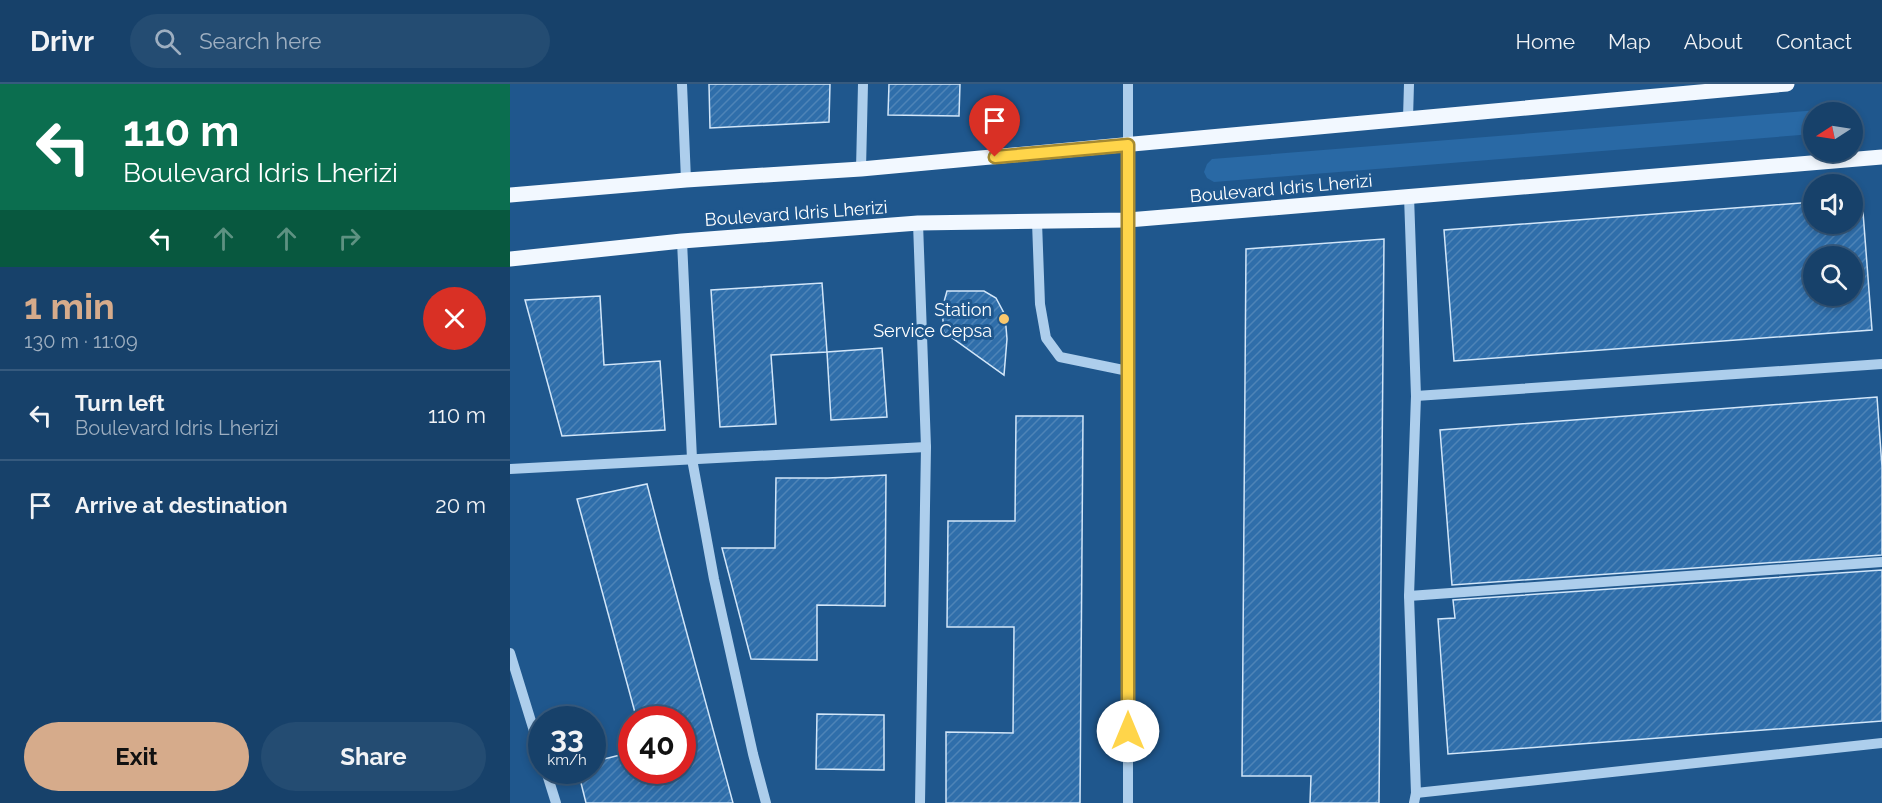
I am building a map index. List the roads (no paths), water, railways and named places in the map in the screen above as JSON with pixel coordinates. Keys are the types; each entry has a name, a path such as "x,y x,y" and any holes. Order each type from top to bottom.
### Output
{"main road":[{"path":"510,195 686,180 861,169 1787,84"},
{"name":"Boulevard Idris Lherizi","path":"510,260 682,241 918,223 1128,220 1882,157"}],"street":[{"path":"682,84 686,180"},
{"path":"861,169 863,84"},
{"path":"1128,84 1128,803"},
{"path":"1408,118 1409,84"},
{"path":"1409,196 1416,396 1409,596 1415,798 1882,743"},
{"path":"1037,222 1040,304 1046,338 1060,357 1128,371"},
{"path":"918,223 926,447 920,803"},
{"path":"682,241 692,459 714,579 766,803"},
{"path":"1416,396 1882,363"},
{"path":"510,469 926,447"},
{"path":"1409,596 1882,562"},
{"path":"510,653 528,712"},
{"path":"550,784 556,803"}],"place":[{"name":"Station Service Cepsa","path":"1004,319"}]}
